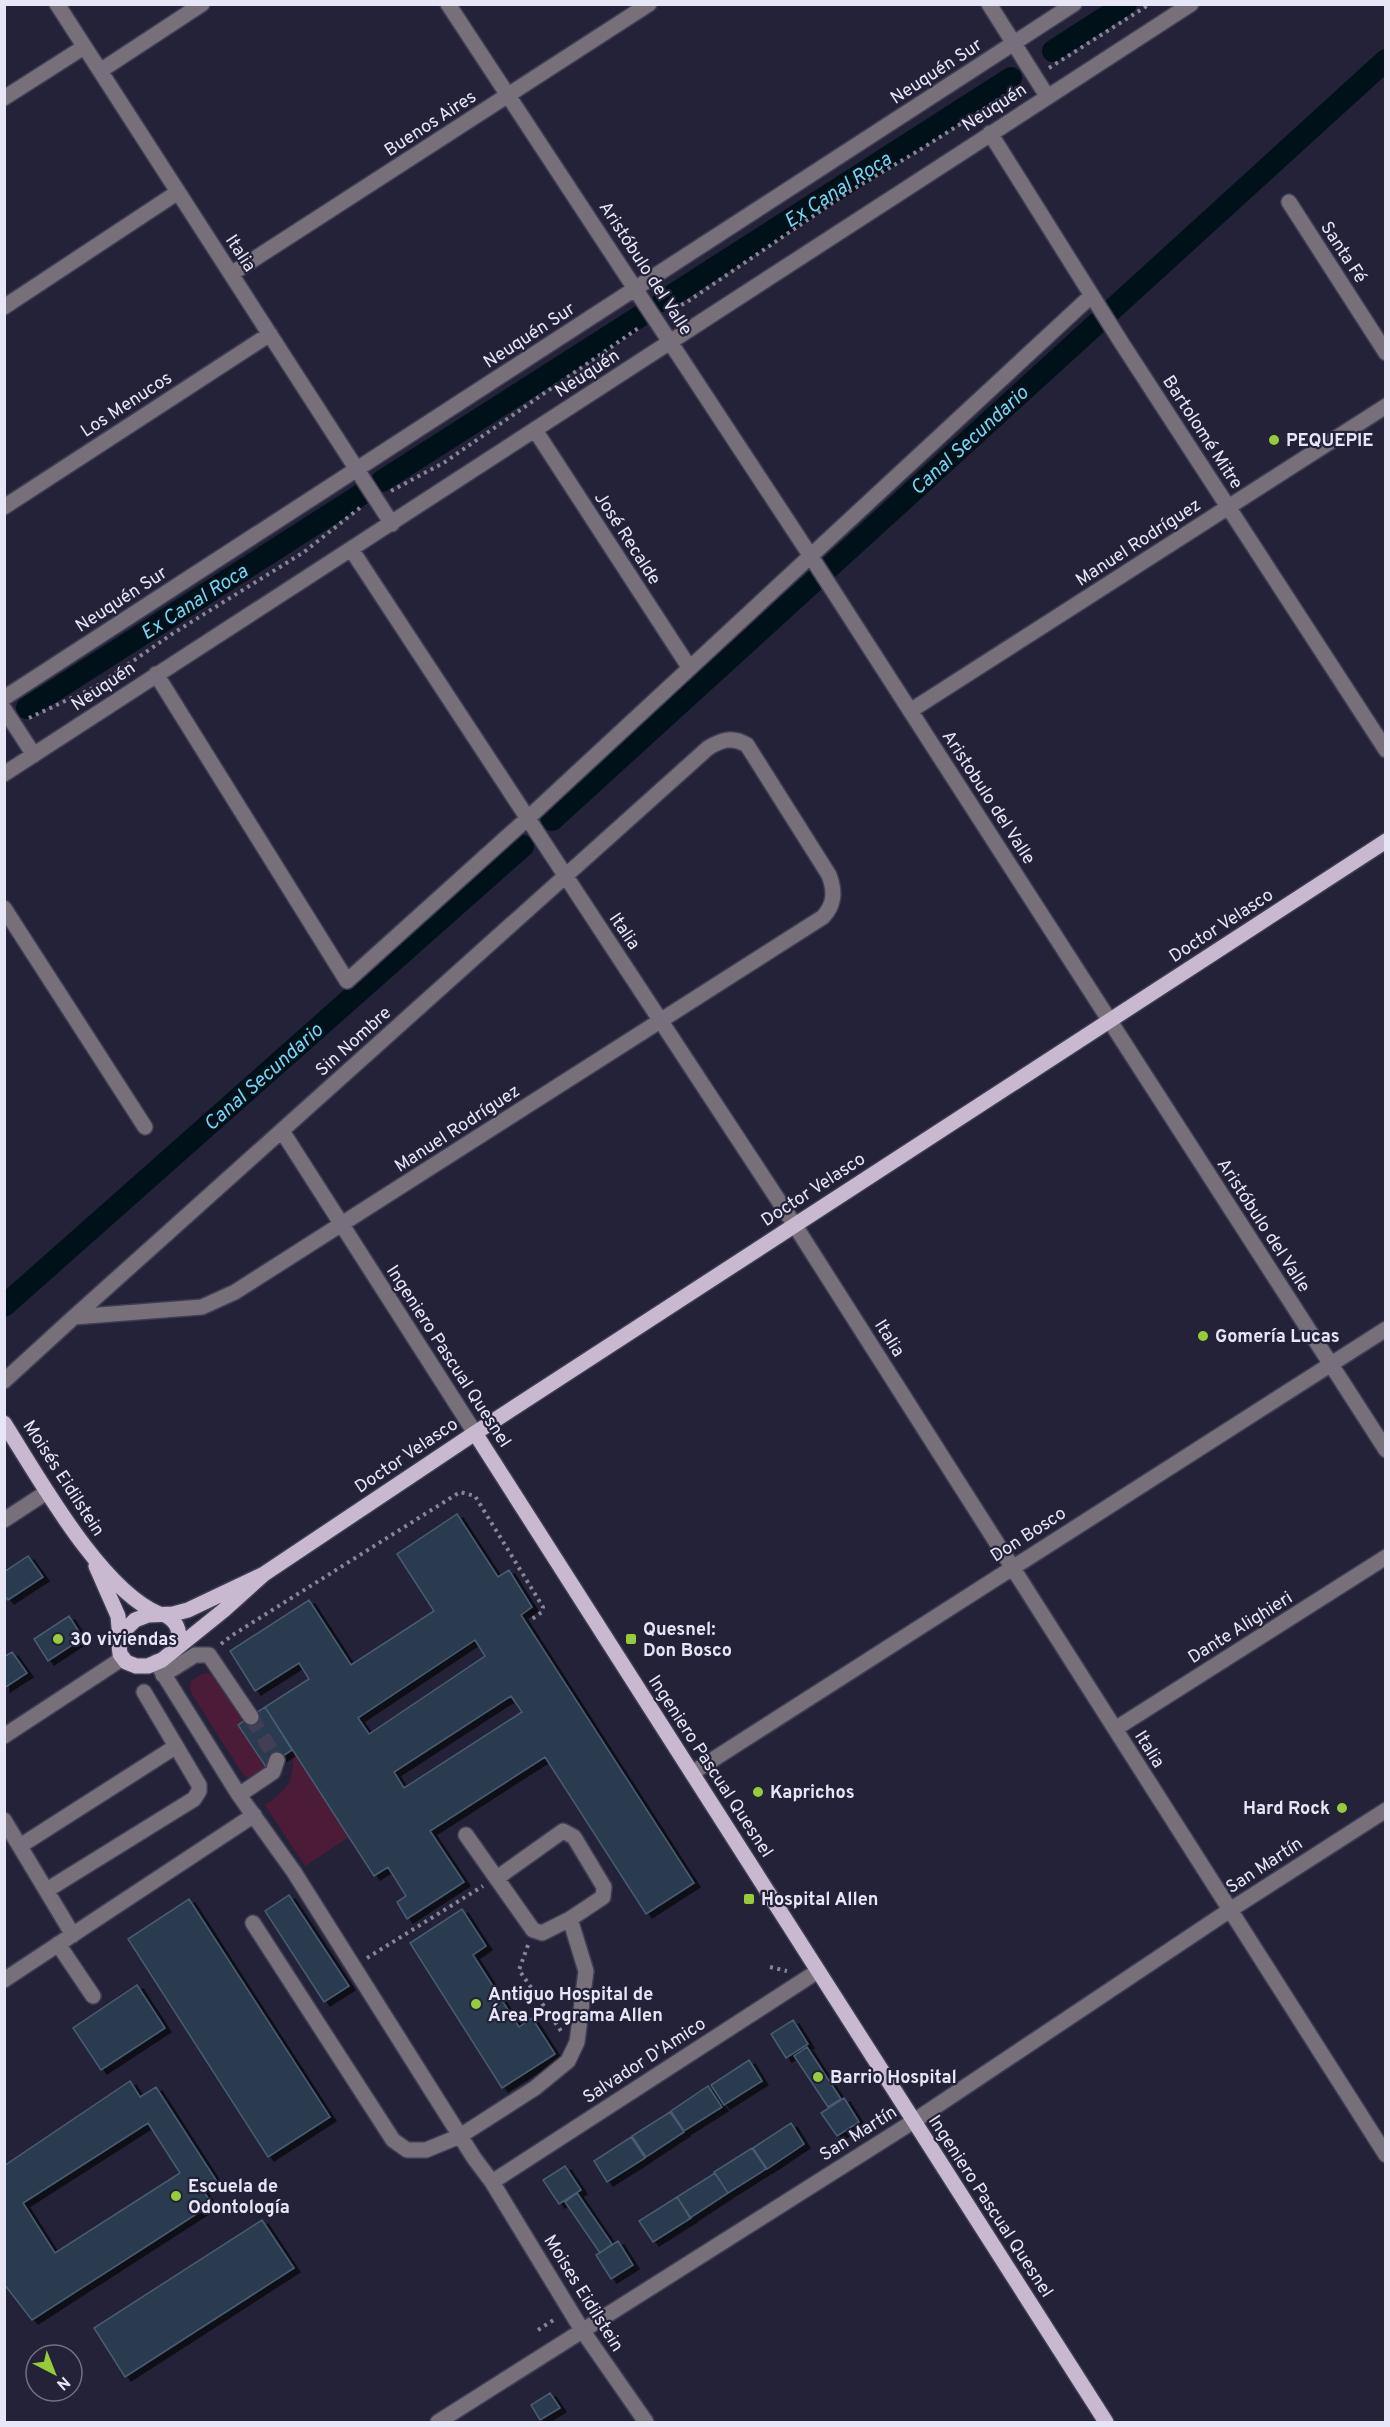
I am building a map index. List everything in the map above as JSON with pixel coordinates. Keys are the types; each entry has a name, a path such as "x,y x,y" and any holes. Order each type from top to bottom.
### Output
{"main road":[{"name":"Doctor Velasco","path":"160,1669 172,1650 212,1620 264,1574 794,1224 1386,841"},
{"name":"Moisés Eidilstein","path":"4,1424 91,1555 134,1599 162,1614"},
{"name":"Ingeniero Pascual Quesnel","path":"475,1433 1106,2422"},
{"name":"Moisés Eidilstein","path":"91,1555 118,1616 120,1639"},
{"name":"Doctor Velasco","path":"120,1639 125,1628 148,1614 188,1610 264,1574"},
{"path":"162,1614 175,1622 178,1627 178,1639 172,1650"},
{"path":"120,1639 119,1649 123,1658 136,1666 160,1669"}],"street":[{"name":"Italia","path":"57,4 392,524"},
{"path":"100,71 202,4"},
{"name":"Aristóbulo del Valle","path":"448,4 836,596"},
{"name":"Buenos Aires","path":"231,274 649,4"},
{"path":"989,4 1047,96"},
{"name":"Neuquén Sur","path":"4,698 1074,4"},
{"name":"Neuquén","path":"4,774 1191,4"},
{"path":"4,98 84,47"},
{"name":"Bartolomé Mitre","path":"990,133 1091,296 1386,750"},
{"path":"4,307 178,192"},
{"name":"Santa Fé","path":"1289,202 1386,353"},
{"path":"156,674 347,981 528,818 1091,296"},
{"name":"Los Menucos","path":"4,507 270,334"},
{"name":"Manuel Rodríguez","path":"910,711 1386,406"},
{"name":"José Recalde","path":"535,430 689,667"},
{"name":"Italia","path":"351,549 794,1224 1386,2155"},
{"name":"Aristobulo del Valle","path":"836,596 1110,1020"},
{"path":"4,709 34,755"},
{"name":"Sin Nombre","path":"4,1381 708,748 724,740 733,739 741,741 751,751 829,875 834,892 833,902"},
{"name":"Manuel Rodríguez","path":"74,1317 202,1307 235,1292 816,922 829,911 833,902"},
{"path":"4,908 146,1127"},
{"name":"Aristóbulo del Valle","path":"1110,1020 1386,1450"},
{"name":"Ingeniero Pascual Quesnel","path":"282,1131 475,1433"},
{"name":"Don Bosco","path":"692,1773 1386,1329"},
{"path":"4,1520 47,1492"},
{"name":"Dante Alighieri","path":"1115,1729 1386,1557"},
{"path":"160,1669 195,1654 209,1655 251,1717"},
{"path":"4,1736 123,1658"},
{"name":"Moises Eidilstein","path":"160,1669 239,1795 294,1872 460,2136 492,2181 582,2330 646,2422"},
{"path":"47,1890 194,1799 199,1791 199,1785 144,1692"},
{"path":"20,1846 175,1747"},
{"path":"239,1795 273,1772 277,1760"},
{"name":"San Martín","path":"438,2422 914,2121 1230,1910 1386,1810"},
{"path":"4,1980 254,1815"},
{"path":"4,1820 73,1935"},
{"path":"466,1834 533,1930 542,1933 570,1919 603,1897 604,1887 574,1837 563,1831 497,1878"},
{"path":"253,1923 393,2140 407,2150 426,2150 460,2136 535,2088 568,2061 577,2042 586,1971 570,1919"},
{"path":"58,1944 93,1996"},
{"name":"Salvador D'Amico","path":"492,2181 818,1971"}],"path":[{"path":"16,727 29,718 97,686 172,633 304,552 356,510 445,462 634,330 687,302 850,191 918,151 974,113 1150,4"},
{"path":"209,1655 231,1636 460,1492 475,1496 543,1607 542,1612 532,1619"},
{"path":"353,1967 497,1878"},
{"path":"533,1930 519,1970 573,2050"}],"shaded area":[{"path":"208,1673 212,1675 244,1721 238,1725 266,1767 252,1779 244,1776 190,1691 191,1681"},
{"path":"292,1750 349,1837 305,1866 265,1805 289,1782 293,1769"}],"building":[{"path":"457,1514 498,1577 509,1570 532,1607 521,1615 694,1883 646,1914 545,1757 430,1831 464,1882 407,1919 397,1902 406,1896 388,1867 374,1876 265,1707 309,1679 299,1663 255,1691 230,1651 309,1600 351,1665 434,1611 397,1554","holes":["475,1640 485,1656 369,1734 358,1718","511,1696 522,1712 404,1788 394,1772"]},
{"path":"28,1556 43,1577 8,1600 4,1595 4,1572"},
{"name":"30 viviendas","path":"69,1616 83,1638 48,1661 34,1639"},
{"name":"30 viviendas","path":"12,1652 27,1673 4,1688 4,1657"},
{"path":"265,1707 292,1750 266,1767 238,1725"},
{"path":"289,1895 349,1986 324,2002 265,1911"},
{"path":"189,1899 330,2117 268,2157 128,1939"},
{"name":"Antiguo Hospital de Área Programa Allen","path":"462,1909 486,1946 473,1955 519,2027 532,2018 555,2054 502,2088 410,1943"},
{"path":"137,1985 165,2028 101,2070 73,2028"},
{"path":"793,2020 808,2044 786,2058 771,2034"},
{"name":"Barrio Hospital","path":"807,2047 841,2099 828,2107 794,2056"},
{"path":"749,2060 762,2081 724,2105 711,2085"},
{"name":"Escuela de Odontología","path":"130,2081 140,2097 156,2087 216,2180 202,2189 212,2204 32,2320 4,2284 4,2166","holes":["148,2123 180,2173 55,2253 23,2203"]},
{"path":"708,2086 722,2107 684,2131 671,2111"},
{"path":"844,2098 859,2122 837,2136 821,2113"},
{"path":"670,2112 684,2132 646,2157 632,2136"},
{"path":"791,2123 804,2144 767,2169 753,2148"},
{"path":"631,2137 645,2158 607,2182 594,2161"},
{"path":"752,2148 766,2169 728,2193 714,2172"},
{"path":"565,2166 581,2190 559,2204 543,2180"},
{"path":"715,2173 728,2193 690,2218 677,2197"},
{"path":"577,2193 612,2244 600,2253 565,2202"},
{"path":"677,2197 691,2218 653,2242 639,2221"},
{"path":"262,2220 294,2268 125,2377 94,2328"},
{"path":"618,2241 633,2265 611,2279 596,2255"},
{"path":"550,2393 560,2408 540,2420 531,2405"}],"waterway":[{"name":"Ex Canal Roca","path":"1053,51 1126,4"},
{"name":"Canal Secundario","path":"552,820 1386,60"},
{"name":"Ex Canal Roca","path":"663,301 1011,78"},
{"name":"Ex Canal Roca","path":"382,481 642,315"},
{"name":"Ex Canal Roca","path":"27,708 362,494"},
{"name":"Canal Secundario","path":"4,1306 523,846"}],"tunnel":[{"path":"251,1717 277,1760"}],"place":[{"name":"PEQUEPIE","path":"1274,440"},
{"name":"Gomería Lucas","path":"1203,1336"},
{"name":"30 viviendas","path":"58,1639"},
{"name":"Quesnel: Don Bosco","path":"631,1639"},
{"name":"Kaprichos","path":"758,1792"},
{"name":"Hard Rock","path":"1342,1808"},
{"name":"Hospital Allen","path":"749,1899"},
{"name":"Antiguo Hospital de Área Programa Allen","path":"476,2004"},
{"name":"Barrio Hospital","path":"818,2077"},
{"name":"Escuela de Odontología","path":"176,2196"}]}
